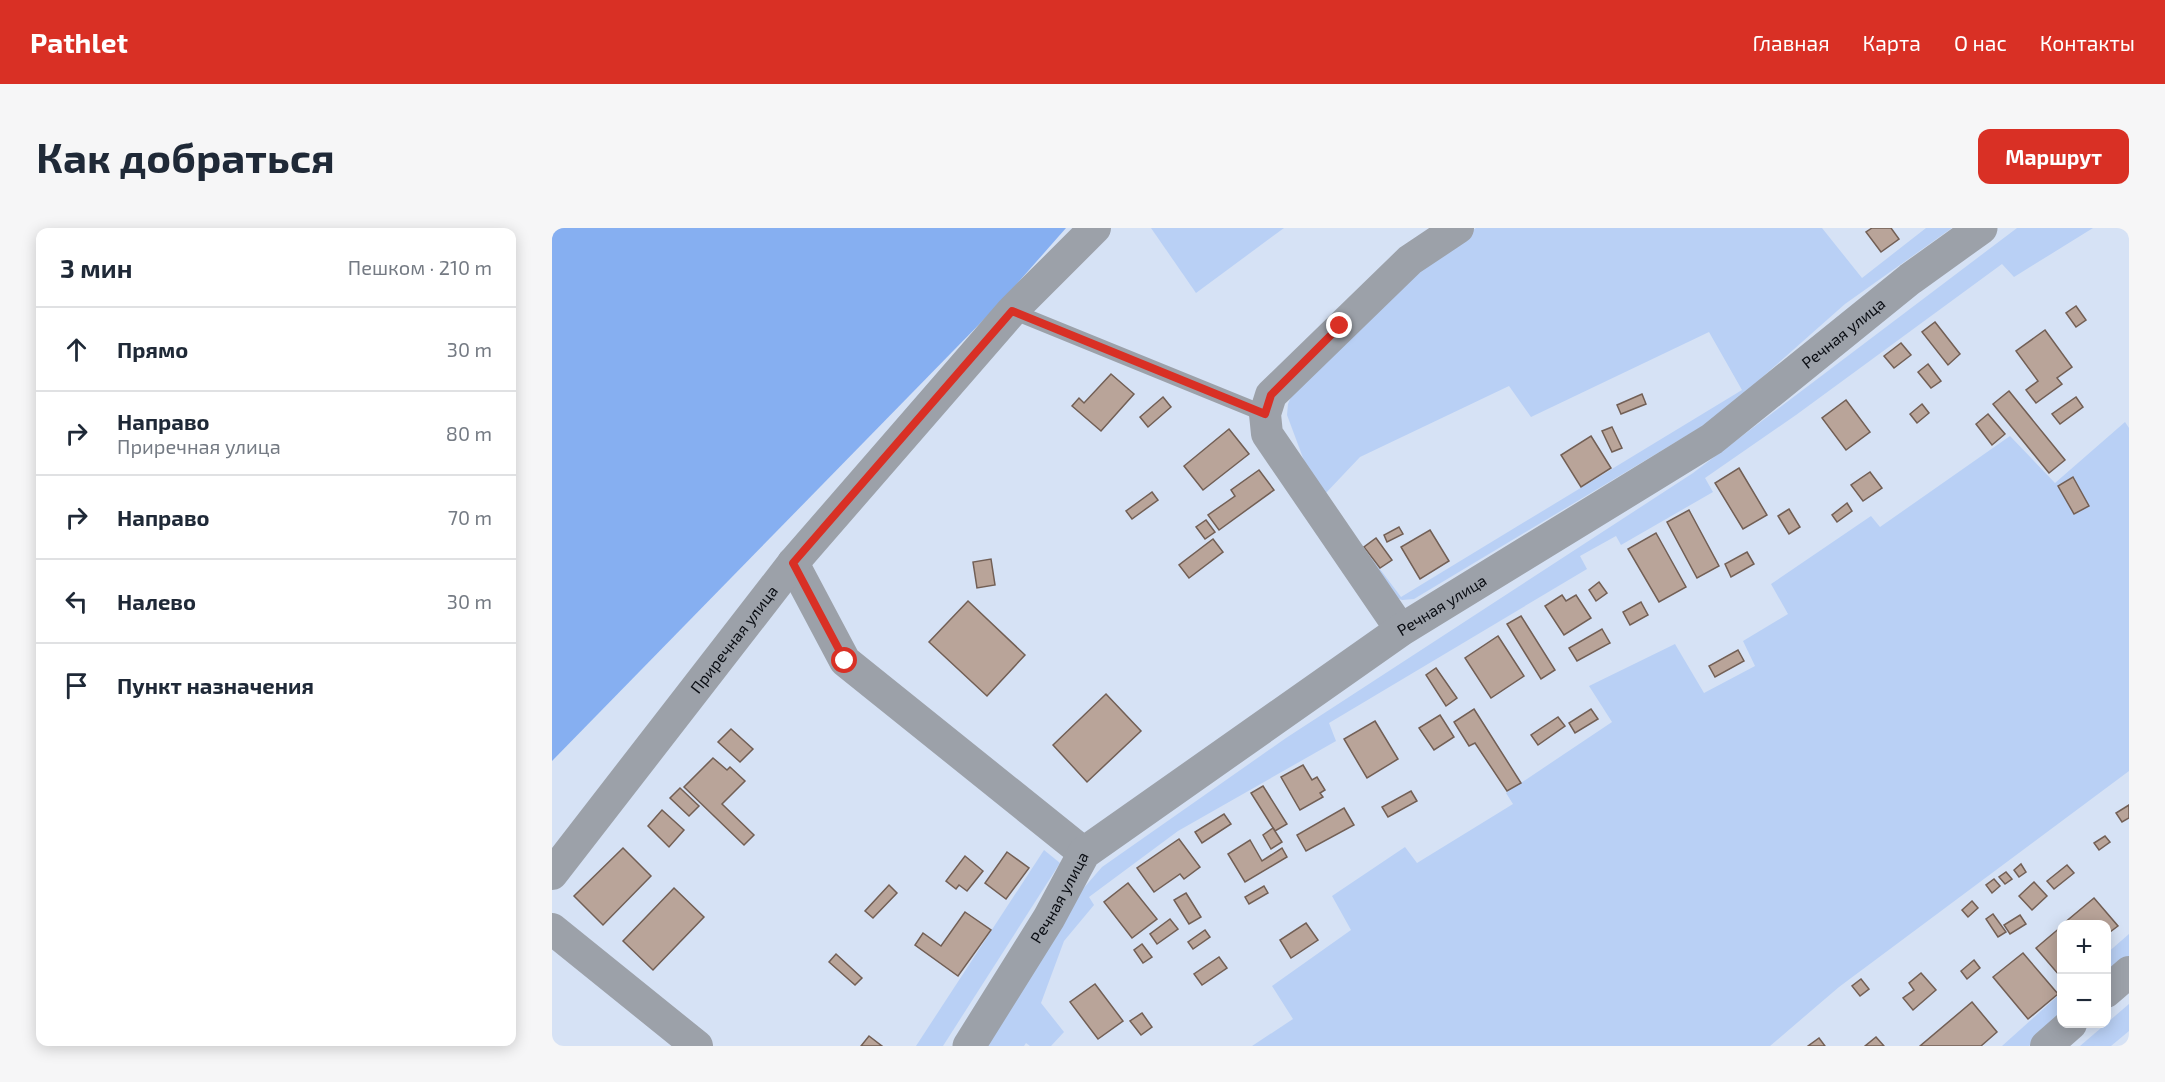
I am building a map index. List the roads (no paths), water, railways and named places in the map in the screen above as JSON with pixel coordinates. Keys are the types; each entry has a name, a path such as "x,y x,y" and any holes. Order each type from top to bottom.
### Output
{"street":[{"name":"Приречная улица","path":"552,874 793,563 1012,311 1095,228"},
{"path":"1401,630 1267,434 1265,414 1271,395 1340,326 1410,260 1458,228"},
{"name":"Речная улица","path":"969,1046 1049,918 1084,853 1401,630 1712,439 1911,279 1981,228"},
{"path":"793,563 845,661 1084,853"},
{"path":"552,929 697,1046"},
{"path":"2111,988 2129,972"},
{"path":"2046,1046 2066,1028"}],"lane":[{"path":"1012,311 1265,414"}],"water":[{"path":"552,228 1066,228 1000,303 552,761"}]}
